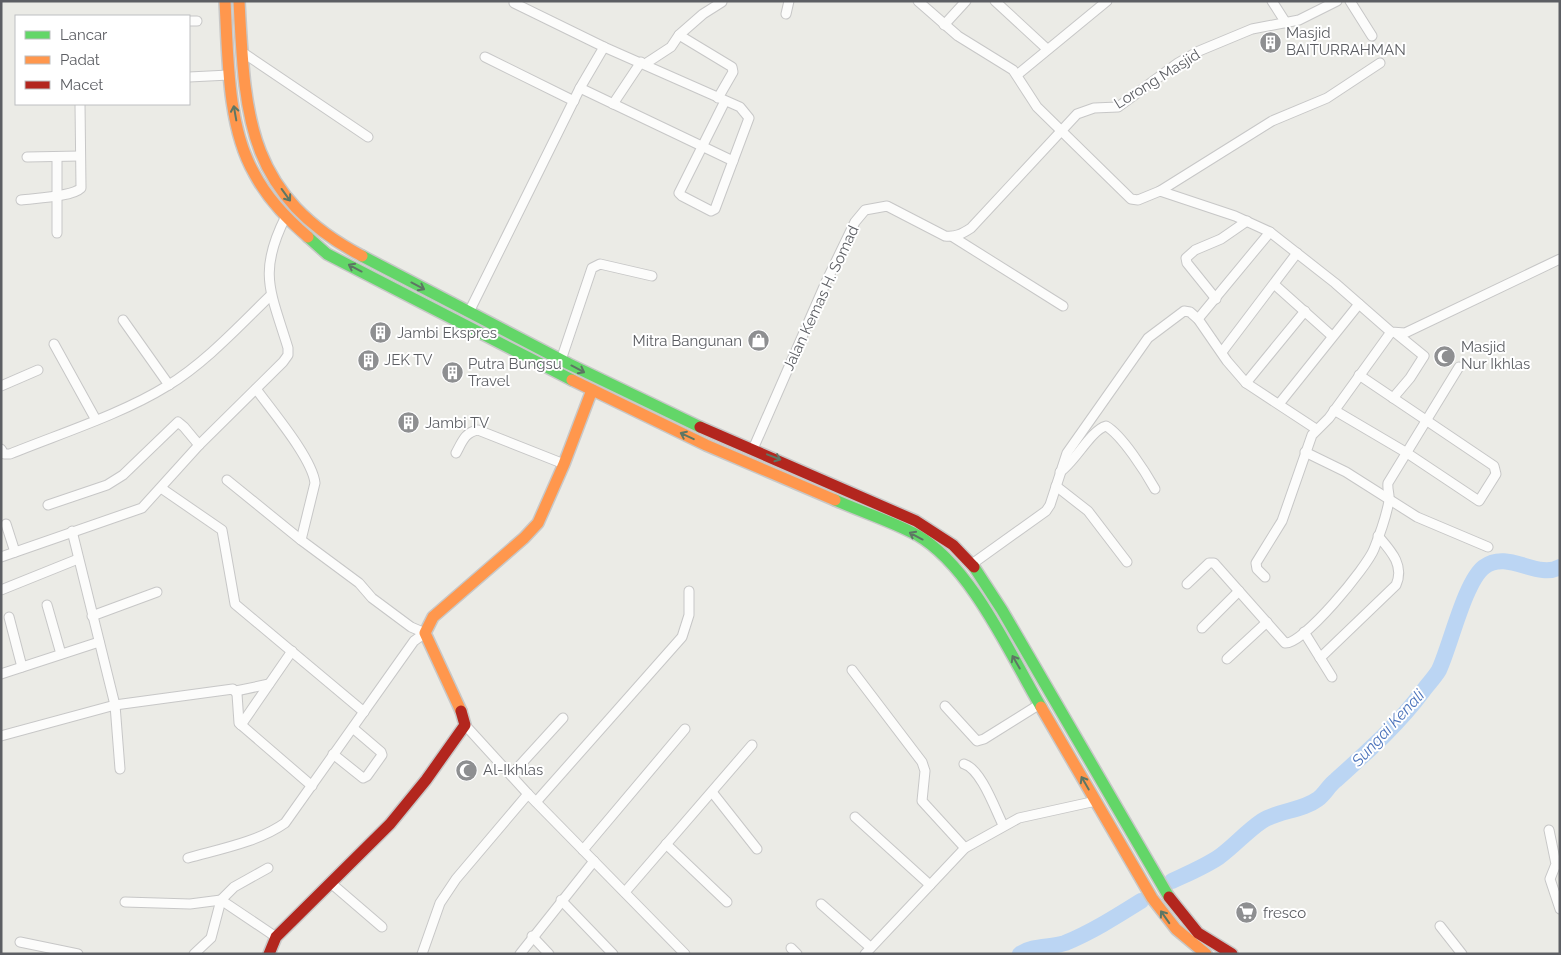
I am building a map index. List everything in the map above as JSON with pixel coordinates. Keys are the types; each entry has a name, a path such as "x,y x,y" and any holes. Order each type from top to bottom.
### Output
{"main road":[{"path":"225,1 229,75 237,124 248,160 258,179 302,234 327,254 528,358 706,445 916,535 951,561 969,582 990,617 1152,898 1173,928 1203,952 1206,940"},
{"path":"239,1 242,52 251,122 259,154 291,202 312,224 335,242 561,360 711,432 804,469 922,524 946,539 972,564 1002,610 1164,891 1190,926 1206,940 1232,954"},
{"path":"248,160 259,154"},
{"path":"528,358 534,346"},
{"path":"269,954 276,937 332,884 390,824 465,725 462,713 446,676 432,654 424,633 433,617 524,538 538,523 564,464 592,390"},
{"path":"706,445 711,432"},
{"path":"990,617 1002,610"},
{"path":"1119,840 1130,833"}],"street":[{"path":"786,14 788,1"},
{"path":"918,1 944,25 1006,65 1017,75 1037,107 1131,199 1138,200 1160,191 1272,121 1327,98 1380,63"},
{"path":"944,25 966,1"},
{"path":"995,1 1047,49"},
{"path":"1017,75 1107,1"},
{"path":"1272,1 1286,23"},
{"name":"Lorong Masjid","path":"1060,130 1077,114 1086,110 1118,107 1178,63 1199,51 1252,29 1308,17 1337,1"},
{"path":"1350,1 1372,36"},
{"path":"614,104 643,63 671,47 679,35 703,14 722,2"},
{"path":"514,3 604,47 643,63 721,99 740,108 749,118 716,209 712,210 682,196 679,192 702,146 721,99 733,72 732,67 679,35"},
{"path":"469,312 580,88 604,47"},
{"path":"242,52 368,138"},
{"path":"485,57 574,101"},
{"path":"190,77 229,75"},
{"path":"580,88 733,160"},
{"path":"21,200 58,195 77,191 81,188 80,105"},
{"path":"1060,130 971,228 954,237 1063,306"},
{"path":"27,157 80,156"},
{"path":"57,233 58,157"},
{"path":"1160,191 1247,221 1270,232 1424,356 1410,378 1392,398"},
{"name":"Jalan Kemas H. Somad","path":"753,449 826,282 855,222 865,210 886,206 945,236 954,237"},
{"path":"1,557 142,508 199,445 288,355 288,348 270,296 268,271 276,234 286,216"},
{"path":"1216,299 1187,263 1186,258 1195,250 1222,239 1247,221"},
{"path":"1198,319 1270,232"},
{"path":"1222,352 1297,253"},
{"path":"1265,577 1257,568 1256,563 1282,521 1312,435 1329,418 1359,375 1394,333 1405,332 1560,259"},
{"path":"561,360 592,268 595,265 600,264 652,276"},
{"path":"1274,285 1332,336"},
{"path":"1,449 4,454 10,454 96,420 169,385 214,349 270,296"},
{"path":"1279,404 1359,304"},
{"path":"972,564 1046,512 1067,453 1148,338 1184,311 1190,312 1198,319 1246,383 1316,429"},
{"path":"1246,383 1305,312"},
{"path":"124,320 169,385"},
{"path":"54,344 96,420"},
{"path":"1187,584 1212,563 1287,643 1292,642 1304,632 1363,567 1374,550 1390,499 1388,482 1459,368"},
{"path":"1,386 38,370"},
{"path":"1334,410 1407,453 1479,501 1496,474 1494,466 1359,375"},
{"path":"256,389 307,460 314,474 315,483 301,540"},
{"path":"48,505 107,486 123,475 178,422 199,445"},
{"path":"1060,472 1073,461 1098,430 1106,426 1113,431 1144,469 1156,489"},
{"path":"456,452 471,431 478,430 564,464"},
{"path":"1305,452 1346,472 1417,517 1488,547"},
{"path":"227,480 301,540 359,583 372,598 411,628 424,633"},
{"path":"1056,486 1088,511 1127,562"},
{"path":"162,488 221,528 234,602 364,712"},
{"path":"6,524 15,552"},
{"path":"72,531 115,705 120,768"},
{"path":"1320,658 1396,585 1399,574 1397,563 1389,548 1378,536"},
{"path":"1,590 78,559"},
{"path":"536,802 682,637 688,615 689,591"},
{"path":"1202,628 1239,591"},
{"path":"92,616 157,592"},
{"path":"47,605 62,654"},
{"path":"9,617 22,667"},
{"path":"1227,659 1267,622"},
{"path":"1304,632 1332,677"},
{"path":"188,858 225,848 277,829 285,823 333,754 354,729 414,641 424,633"},
{"path":"1,674 99,642"},
{"path":"241,726 292,651"},
{"path":"852,670 922,762 925,771 922,801 965,848"},
{"path":"1,736 115,705 228,689 236,691 269,684"},
{"path":"236,691 237,718 241,726 312,786"},
{"path":"946,706 974,739 981,741 1040,704"},
{"path":"511,775 563,718"},
{"path":"465,725 528,794 685,954"},
{"path":"333,754 362,778 367,776 382,755 381,752 354,729"},
{"path":"583,850 684,729"},
{"path":"625,892 752,745"},
{"path":"964,764 977,774 1004,825"},
{"path":"712,792 757,849"},
{"path":"422,954 440,903 456,880 528,794"},
{"path":"821,904 868,950 965,848 1004,825 1036,813 1096,801"},
{"path":"855,817 930,885"},
{"path":"1549,830 1556,864 1550,880 1560,909"},
{"path":"666,844 727,902"},
{"path":"520,954 532,936 594,861"},
{"path":"194,954 212,938 221,900 234,887 268,868"},
{"path":"332,884 382,927"},
{"path":"125,902 190,904 221,900 276,937"},
{"path":"561,900 613,954"},
{"path":"1440,926 1462,954"},
{"path":"532,936 549,954"},
{"path":"20,942 78,954"}],"waterway":[{"name":"Sungai Kenali","path":"1172,881 1219,857 1251,829 1269,817 1305,806 1318,799 1382,738 1439,670 1470,586 1484,567 1493,562 1503,561 1542,570 1560,567"},
{"path":"1020,954 1031,949 1060,945 1075,939 1141,901"}],"traffic: fast":[{"path":"308,237 327,254 572,380"},
{"path":"362,256 569,364 700,427"},
{"path":"835,500 917,535 937,549 955,567 988,613 1041,707"},
{"path":"974,567 1002,610 1169,897"}],"traffic: slow":[{"path":"225,1 230,90 238,134 245,154 259,182 271,199 308,237"},
{"path":"239,1 245,82 250,117 260,150 274,179 295,207 324,232 362,256"},
{"path":"572,380 706,445 835,500"},
{"path":"461,711 425,633 433,617 524,538 538,523 564,464 592,390"},
{"path":"1041,707 1152,898 1176,929 1206,954"}],"traffic: jam":[{"path":"700,427 916,521 953,545 974,567"},
{"path":"269,954 276,937 390,824 426,780 465,725 461,711"},
{"path":"1169,897 1198,933 1232,954"}],"place":[{"name":"Masjid BAITURRAHMAN","path":"1270,42"},
{"name":"Jambi Ekspres","path":"381,333"},
{"name":"Mitra Bangunan","path":"758,341"},
{"name":"Masjid Nur Ikhlas","path":"1445,356"},
{"name":"JEK TV","path":"368,360"},
{"name":"Putra Bungsu Travel","path":"452,373"},
{"name":"Jambi TV","path":"409,423"},
{"name":"Al-Ikhlas","path":"467,770"},
{"name":"fresco","path":"1247,913"}]}
